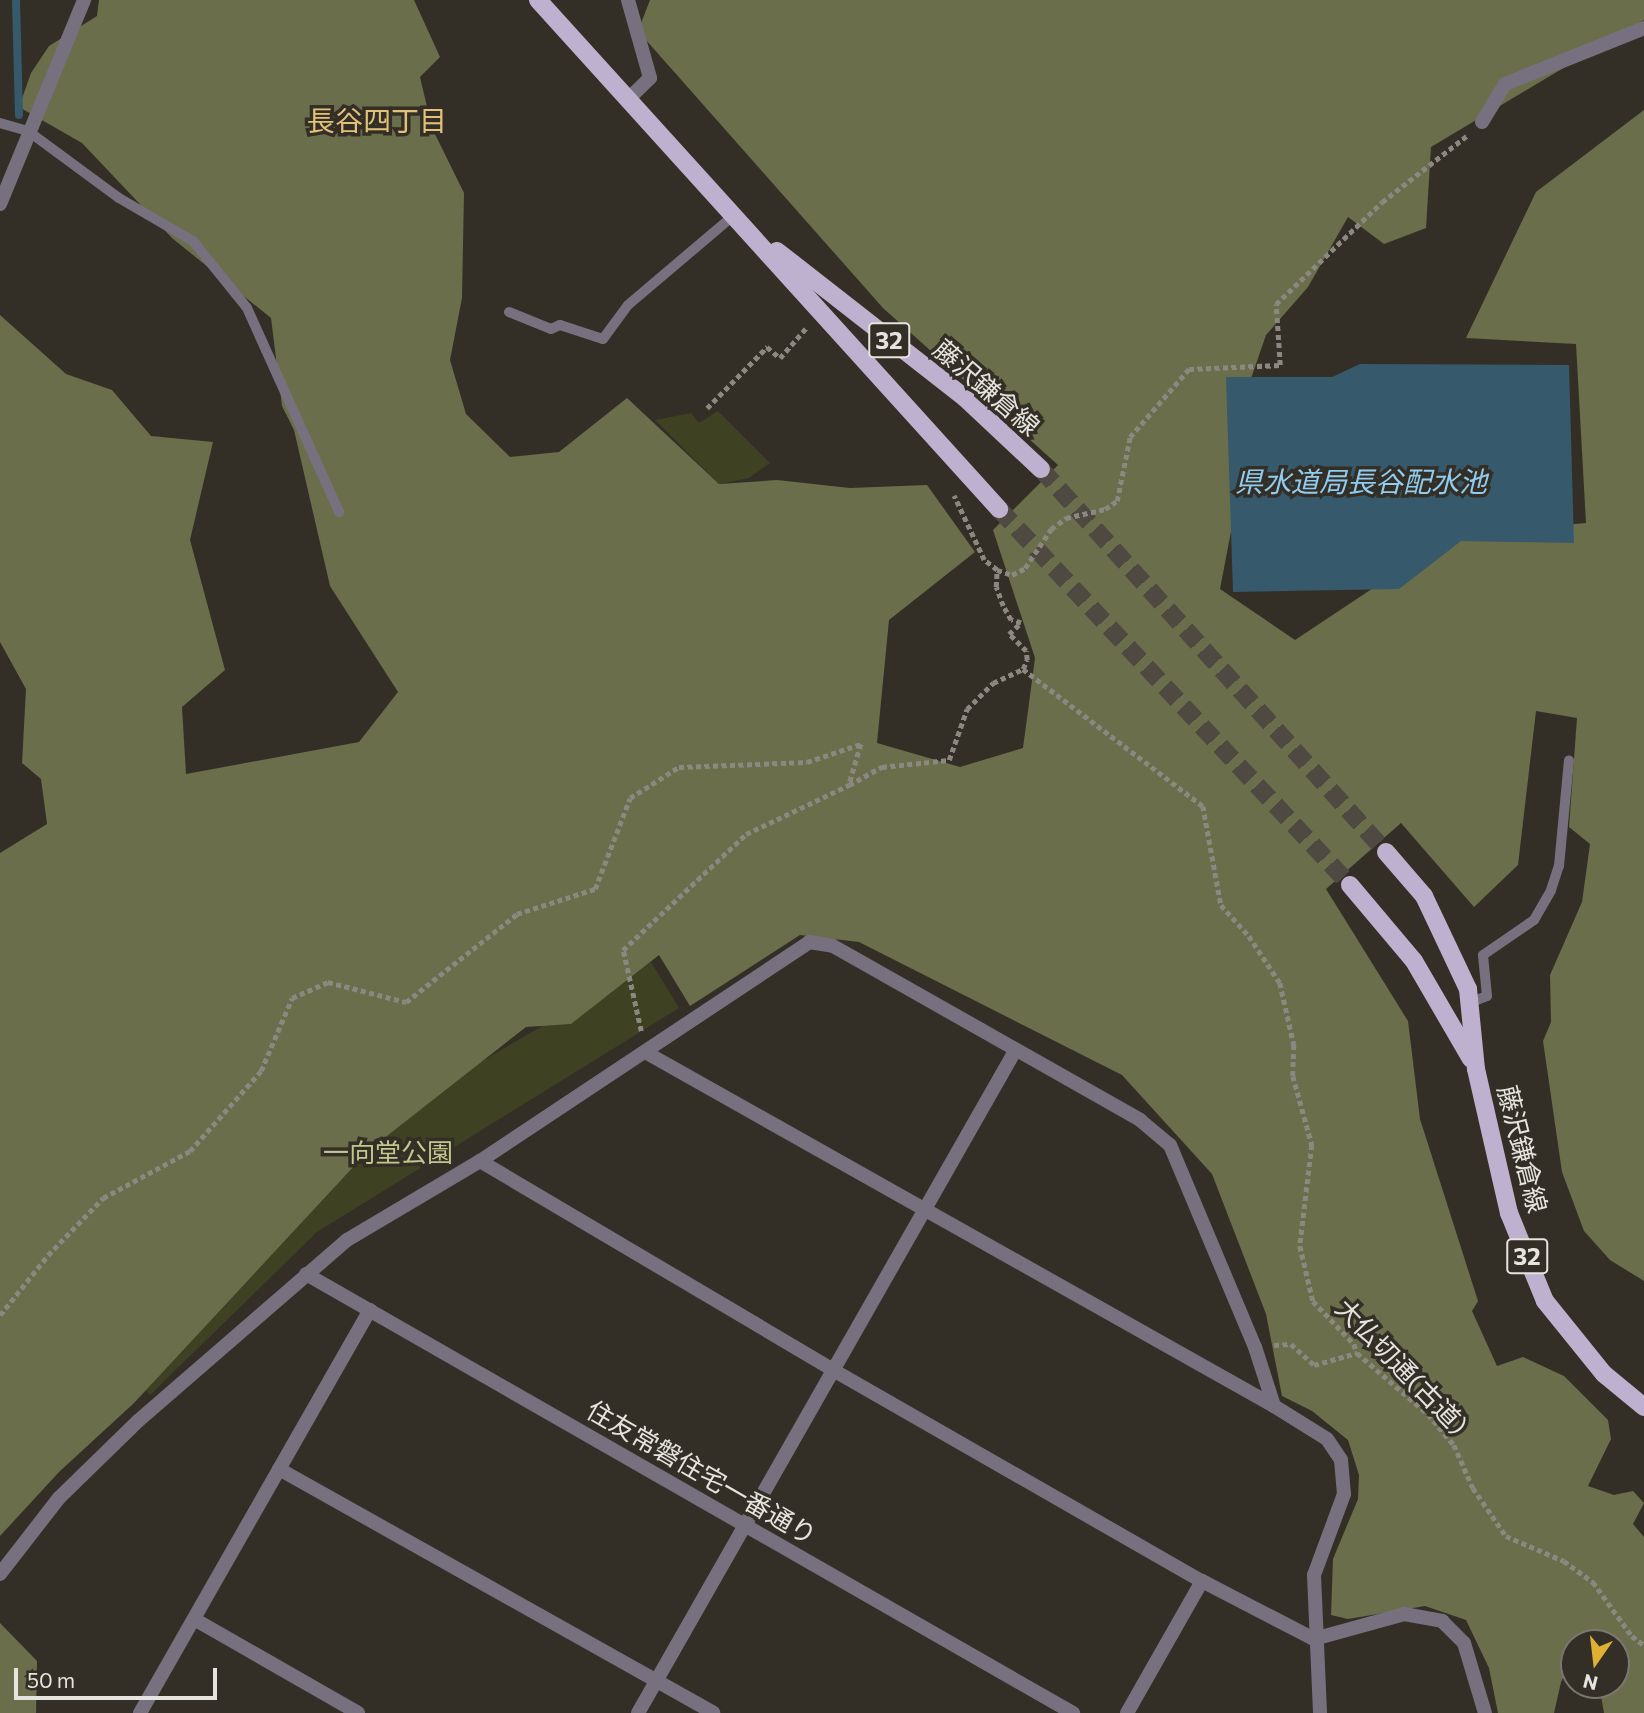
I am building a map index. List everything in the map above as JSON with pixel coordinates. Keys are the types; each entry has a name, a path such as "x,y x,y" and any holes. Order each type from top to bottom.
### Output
{"main road":[{"name":"藤沢鎌倉線","path":"538,0 999,509"},
{"name":"藤沢鎌倉線","path":"733,216 965,398 1041,469"},
{"name":"藤沢鎌倉線","path":"1387,852 1424,896 1445,933 1469,1003 1476,1069 1510,1213 1545,1301 1604,1374 1644,1407"},
{"name":"藤沢鎌倉線","path":"1350,885 1414,961 1476,1069"}],"street":[{"path":"0,205 28,131 84,0"},
{"path":"628,0 650,78 628,99"},
{"path":"1482,122 1505,84 1644,28"},
{"path":"0,1574 59,1498 138,1421 347,1240 480,1161 808,942 833,946 1015,1051 1140,1119 1170,1145 1255,1347 1274,1406"},
{"path":"638,1713 1015,1051"},
{"path":"645,1052 923,1211 1274,1406 1327,1439 1341,1460 1345,1480 1314,1575 1314,1639 1320,1713"},
{"path":"480,1161 833,1370 1202,1581 1314,1639 1404,1614 1442,1621 1464,1643 1485,1713"},
{"name":"住友常磐住宅一番通り","path":"306,1274 1073,1713"},
{"path":"141,1713 370,1310"},
{"path":"279,1469 713,1713"},
{"path":"1127,1713 1202,1581"},
{"path":"194,1619 358,1713"}],"lane":[{"path":"0,123 28,131 119,198 193,241 247,308 339,512"},
{"path":"509,312 551,329 560,325 603,339 628,304 733,216"},
{"path":"1469,1003 1488,996 1483,955 1534,920 1551,890 1559,866 1569,760"}],"path":[{"path":"952,491 984,560 998,570 1012,575 1025,568 1051,529 1066,517 1105,509 1117,501 1130,437 1189,369 1280,365 1276,304 1382,202 1482,122"},
{"path":"707,408 767,347 780,358 820,312"},
{"path":"645,1052 623,950 746,834 882,767 949,760 967,709 993,683 1023,669 1026,651 1009,634 1021,623 1011,620 1003,606 996,587 998,570"},
{"name":"大仏切通(古道)","path":"1023,669 1203,806 1221,905 1249,936 1280,983 1294,1045 1293,1076 1311,1145 1301,1210 1304,1277 1313,1301 1354,1343 1357,1353 1428,1414 1454,1445 1473,1488 1506,1536 1564,1561 1593,1582 1632,1636 1644,1645"},
{"path":"0,1315 48,1255 103,1198 190,1151 261,1072 292,998 328,982 406,1002 517,914 594,889 630,799 679,767 807,762 861,744 849,785"},
{"path":"1255,1347 1291,1344 1314,1366 1357,1353"}],"green space":[{"path":"99,0 414,0 440,57 420,77 432,128 464,193 462,298 450,360 466,414 510,457 559,452 627,398 719,484 777,480 850,488 927,485 975,552 889,620 877,743 960,767 1023,748 1035,658 993,530 1058,465 883,308 638,31 650,0 1644,0 1644,20 1431,147 1426,228 1384,244 1348,217 1308,287 1266,335 1244,399 1246,453 1220,589 1295,640 1453,535 1586,523 1576,344 1466,338 1536,192 1644,110 1644,1281 1610,1260 1584,1231 1562,1172 1543,1041 1551,1022 1550,975 1582,902 1590,844 1569,827 1577,718 1536,711 1518,865 1474,907 1401,823 1326,889 1408,1021 1420,1119 1478,1301 1472,1311 1497,1366 1523,1357 1564,1376 1608,1420 1611,1439 1588,1486 1614,1495 1633,1491 1644,1503 1633,1524 1644,1537 1644,1713 1604,1713 1602,1699 1630,1699 1630,1629 1560,1629 1560,1686 1554,1713 1498,1713 1489,1668 1466,1620 1425,1606 1348,1619 1331,1615 1333,1559 1358,1499 1359,1475 1348,1440 1312,1411 1282,1396 1266,1314 1212,1174 1122,1075 859,942 800,935 690,1006 659,955 571,1024 526,1027 369,1150 134,1403 59,1472 0,1536 0,853 47,824 41,779 22,763 26,689 0,642 0,315 66,374 112,390 151,436 213,442 190,540 225,670 182,707 186,774 359,742 398,692 330,586 294,430 282,406 271,318 172,238 82,143 19,107 31,73 49,46 97,16"},
{"path":"718,411 770,463 749,478 719,484 655,420 691,413 699,423"},
{"name":"一向堂公園","path":"651,962 679,1008 317,1232 150,1395 130,1370 365,1130"},
{"path":"0,1623 37,1661 36,1713 0,1713"}],"water":[{"name":"県水道局長谷配水池","path":"1360,364 1569,365 1574,543 1461,541 1399,589 1233,592 1226,377 1332,377"}],"waterway":[{"path":"16,0 19,115"}],"tunnel":[{"path":"1041,469 1386,852"},
{"path":"999,509 1350,885"}],"district":[{"name":"長谷四丁目","path":"377,120"}]}
